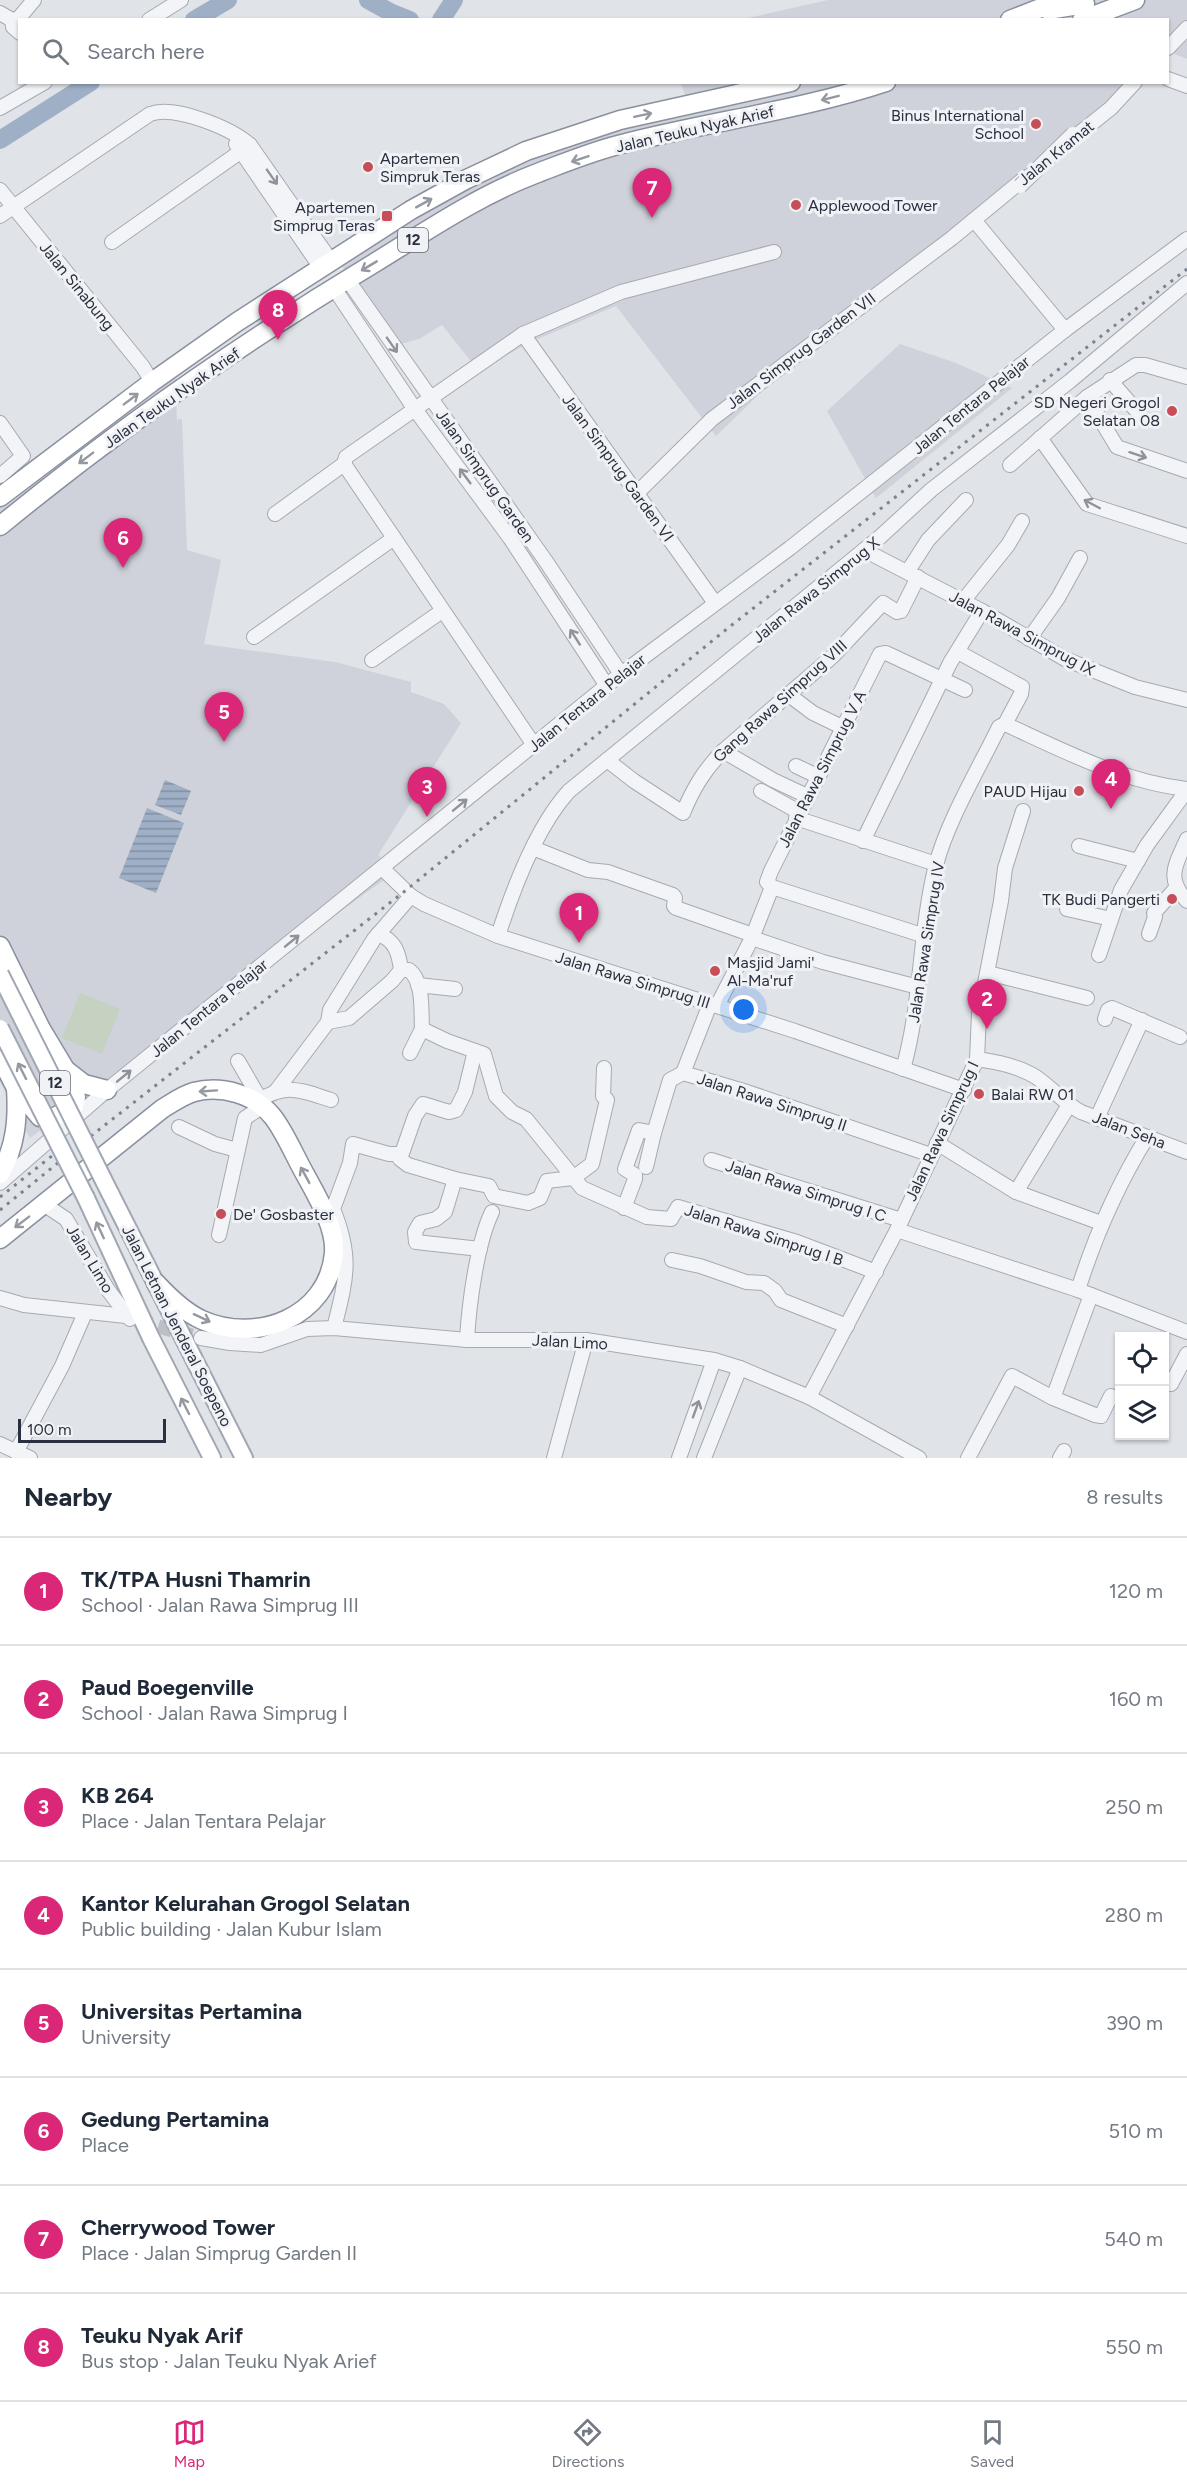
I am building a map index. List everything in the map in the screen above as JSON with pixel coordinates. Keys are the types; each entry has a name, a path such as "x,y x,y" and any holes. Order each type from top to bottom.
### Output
{"highway":[{"path":"1016,18 1061,0"},
{"path":"1036,11 1087,8 1135,0"},
{"path":"1060,18 1087,8"},
{"name":"Jalan Teuku Nyak Arief","path":"0,497 152,382 237,322 411,210 478,174 526,151 620,120 781,84"},
{"name":"Jalan Teuku Nyak Arief","path":"0,526 52,483 159,404 340,284 489,194 536,174 624,143 774,112 879,84"},
{"path":"0,946 41,1029 65,1069 75,1101 71,1109 49,1119 39,1118 16,1088 0,1057"},
{"path":"65,1069 84,1084 107,1090"},
{"path":"0,1174 7,1162 15,1138 18,1113 16,1088"},
{"path":"0,1239 114,1150 162,1109 192,1093 205,1090 225,1090 260,1102 276,1122 314,1191 333,1240 334,1251 330,1272 318,1295 298,1315 285,1322 258,1329 234,1329 202,1320 175,1303 156,1283"}],"main road":[{"name":"Jalan Letnan Jenderal Soepeno","path":"0,974 244,1458"},
{"name":"Jalan Letnan Jenderal Soepeno","path":"0,1028 86,1198 151,1338 212,1458"}],"street":[{"path":"19,18 34,0"},
{"path":"152,18 181,0"},
{"path":"6,17 18,31"},
{"path":"1169,40 1187,24"},
{"path":"1169,46 1187,28"},
{"path":"1169,81 1187,86"},
{"path":"0,108 42,84"},
{"path":"1065,330 976,223 1020,186 1124,84"},
{"name":"Jalan Kramat","path":"976,223 1111,108 1133,84"},
{"path":"0,216 150,114 159,111 176,113 235,133 236,143 245,148 326,264"},
{"path":"112,242 245,148"},
{"name":"Jalan Sinabung","path":"0,190 143,367 152,382"},
{"name":"Jalan Simprug Garden VII","path":"637,493 712,418 976,223"},
{"name":"Jalan Tentara Pelajar","path":"0,1183 107,1090 621,674 790,548 1065,330 1187,239"},
{"path":"414,408 523,334 621,292 774,252"},
{"name":"Jalan Rawa Simprug X","path":"498,936 508,904 533,848 559,802 607,760 864,550 931,490 1070,381 1187,283"},
{"name":"Jalan Simprug Garden","path":"340,284 430,398 545,560 621,674"},
{"name":"Jalan Simprug Garden","path":"340,284 414,408 510,538 607,686"},
{"name":"Jalan Simprug Garden VI","path":"523,334 715,603"},
{"path":"1010,465 1087,397 1110,380 1125,364 1145,365 1187,377"},
{"path":"1110,380 1141,416"},
{"path":"1087,397 1117,447 1187,471"},
{"name":"Jalan Simprug Garden","path":"275,514 344,464 346,457 414,408"},
{"path":"0,423 23,456 0,476"},
{"path":"1040,438 1087,504 1187,536"},
{"path":"344,464 534,745"},
{"path":"913,574 927,540 966,500"},
{"path":"963,601 1008,545 1022,522"},
{"path":"510,538 524,530"},
{"path":"254,637 394,538"},
{"name":"Jalan Rawa Simprug IX","path":"864,550 982,611 1065,659 1137,688 1187,700"},
{"path":"1029,639 1058,598 1080,558"},
{"path":"531,569 545,560"},
{"name":"Gang Rawa Simprug VIII","path":"607,760 683,813 691,792 706,768 723,751 833,657 883,603 897,612 901,610 913,574"},
{"path":"372,660 442,611"},
{"path":"863,841 942,679 982,611"},
{"name":"Jalan Rawa Simprug IV","path":"903,1069 936,864 954,819 999,727 1005,724 1021,694 1022,687 958,652"},
{"name":"Jalan Rawa Simprug V A","path":"772,886 767,882 771,871 879,655 883,653 942,679"},
{"path":"942,679 965,690"},
{"path":"789,695 813,713 842,727"},
{"path":"1005,724 1091,763 1163,787 1187,790 1121,890 1099,955"},
{"path":"723,751 773,780 807,796"},
{"path":"796,766 817,776"},
{"path":"761,791 798,815 863,841 936,864"},
{"name":"Jalan Rawa Simprug I","path":"809,1397 876,1272 964,1090 976,1059 979,1014 1005,868 1023,811"},
{"path":"1186,900 1176,888 1173,874 1187,839"},
{"path":"1079,846 1138,861"},
{"path":"533,848 588,870 608,872 673,895 676,908 823,962 918,987"},
{"name":"Jalan Rawa Simprug III","path":"382,869 411,896 429,907 498,936 713,1005 964,1090"},
{"path":"772,886 925,936"},
{"name":"Jalan Rawa Simprug II","path":"772,886 753,936 713,1005 683,1073 934,1149 1016,1192 1101,1223"},
{"path":"1149,934 1155,917 1154,913 1176,888"},
{"path":"276,1091 328,1022 330,1010 378,934 411,896"},
{"path":"1067,909 1111,919"},
{"path":"378,934 390,939 394,944 401,970"},
{"path":"401,970 413,972 418,985 422,1029 410,1053"},
{"path":"328,1022 349,1018 394,980 401,970"},
{"path":"988,972 1087,998"},
{"path":"418,985 455,989"},
{"path":"1105,1019 1108,1010 1112,1008 1180,1036"},
{"path":"1097,1118 1142,1020"},
{"path":"422,1029 485,1055 496,1096 512,1112 526,1119 582,1188 624,1208 635,1179 635,1175 625,1169 639,1130 654,1133"},
{"path":"475,1051 465,1092 456,1110 448,1113 423,1104 415,1116 400,1154 404,1164 489,1186 494,1196 528,1203 540,1198 547,1181 573,1178 591,1164 607,1100 603,1096 604,1068"},
{"name":"Jalan Seha","path":"976,1059 994,1061 1023,1071 1035,1077 1069,1105 1187,1152"},
{"path":"238,1060 260,1102"},
{"path":"646,1167 670,1080 683,1073"},
{"path":"219,1235 245,1118 260,1102 284,1088 331,1100"},
{"path":"1016,1192 1069,1105"},
{"path":"179,1126 219,1146 237,1150"},
{"path":"1078,1290 1101,1223 1118,1187 1147,1137"},
{"path":"334,1328 347,1276 342,1231 333,1209 350,1163 353,1144 389,1155 400,1154"},
{"name":"Jalan Rawa Simprug I C","path":"711,1160 899,1225 1187,1332"},
{"path":"455,1179 445,1212 436,1219 420,1223 415,1239 418,1244 480,1249"},
{"name":"Jalan Limo","path":"45,1205 66,1219 108,1290 128,1317 85,1313"},
{"name":"Jalan Rawa Simprug I B","path":"624,1208 653,1218 671,1219 678,1207 797,1242 876,1272"},
{"path":"467,1340 480,1249 492,1212"},
{"path":"672,1260 700,1266 746,1282 764,1283 775,1291 781,1300 847,1326"},
{"path":"1053,1398 1091,1295"},
{"path":"0,1298 24,1305 85,1313 62,1366 16,1452"},
{"name":"Jalan Limo","path":"201,1338 261,1345 307,1329 334,1328 467,1340 586,1340 714,1360 740,1368 809,1397 919,1458"},
{"path":"554,1458 586,1340"},
{"path":"1172,1384 1187,1354"},
{"path":"679,1458 714,1360"},
{"path":"704,1458 740,1368"},
{"path":"968,1458 1012,1376 1053,1398 1101,1416 1111,1396"},
{"path":"0,1444 30,1458"}],"shaded area":[{"path":"828,0 1187,0 1187,59 1169,54 1169,18 748,18"},
{"path":"681,84 1141,84 1120,107 967,233 777,377 716,436 616,306 533,341 478,370 442,325 419,339 397,345 333,253 477,163 685,95"},
{"path":"900,344 956,363 1012,388 876,498 827,411"},
{"path":"175,367 177,423 178,419 182,419 187,550 221,560 204,644 335,662 411,682 411,692 444,704 461,723 378,855 396,871 30,1138 0,1082 0,498"}],"green space":[{"path":"80,993 120,1009 102,1054 62,1038"}],"water":[{"path":"165,780 191,791 181,815 155,805"},
{"path":"147,808 184,823 156,893 119,878"}],"waterway":[{"path":"197,18 228,0"},
{"path":"368,0 405,18"},
{"path":"442,18 454,0"},
{"path":"0,140 88,84"}],"tunnel":[{"path":"138,1321 201,1338"}],"railway":[{"path":"0,1210 96,1132 405,891 728,628 1187,269"},
{"path":"0,1197 67,1144"}],"place":[{"name":"Binus International School","path":"1036,124"},
{"name":"Apartemen Simpruk Teras","path":"368,167"},
{"name":"Applewood Tower","path":"796,205"},
{"name":"Apartemen Simprug Teras","path":"387,216"},
{"name":"Cherrywood Tower","path":"652,218"},
{"name":"Teuku Nyak Arif","path":"278,340"},
{"name":"SD Negeri Grogol Selatan 08","path":"1172,411"},
{"name":"Gedung Pertamina","path":"123,568"},
{"name":"Universitas Pertamina","path":"224,742"},
{"name":"PAUD Hijau","path":"1079,791"},
{"name":"Kantor Kelurahan Grogol Selatan","path":"1111,809"},
{"name":"KB 264","path":"427,817"},
{"name":"TK Budi Pangerti","path":"1172,899"},
{"name":"TK/TPA Husni Thamrin","path":"579,943"},
{"name":"Masjid Jami' Al-Ma'ruf","path":"715,971"},
{"name":"Paud Boegenville","path":"987,1029"},
{"name":"Balai RW 01","path":"979,1094"},
{"name":"De' Gosbaster","path":"221,1214"}]}
